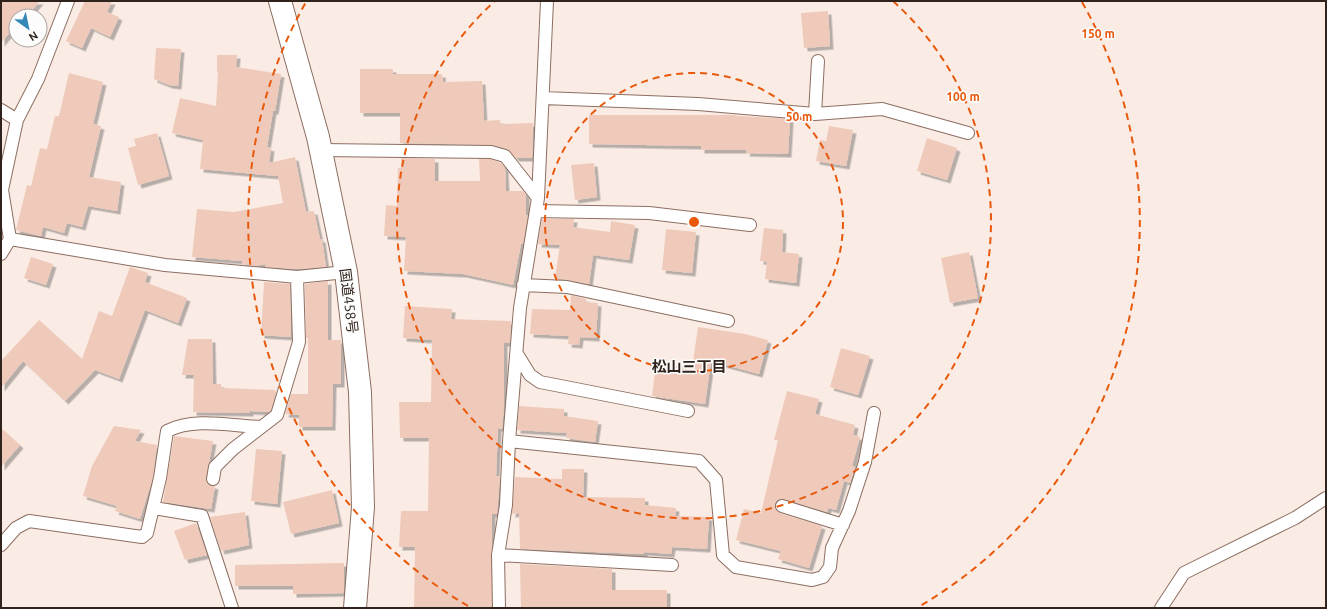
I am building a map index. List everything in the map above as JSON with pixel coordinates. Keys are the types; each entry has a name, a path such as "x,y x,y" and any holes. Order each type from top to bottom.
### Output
{"highway":[{"name":"国道458号","path":"280,1 321,150 346,272 360,392 363,491 355,608"}],"lane":[{"path":"1,254 10,239 2,190 18,120 38,79 68,1"},
{"path":"499,608 498,555 506,504 509,441 523,284 538,198 547,1"},
{"path":"815,114 818,61"},
{"path":"543,98 698,104 815,114 882,109 968,133"},
{"path":"1,110 18,120"},
{"path":"321,150 490,152 504,156 538,198"},
{"path":"536,211 649,213 750,225"},
{"path":"10,239 165,265 297,277 346,272"},
{"path":"213,479 215,467 276,415 299,342 297,277"},
{"path":"523,284 567,287 728,321"},
{"path":"517,354 530,375 540,382 688,411"},
{"path":"509,441 699,461 716,480 723,555 736,567 812,580 823,577 830,567 832,548 849,511 865,462 874,413"},
{"path":"1,545 16,528 29,521 142,537 148,533 154,508 167,431 177,426 196,423 261,427"},
{"path":"1161,608 1184,573 1295,518 1326,498"},
{"path":"782,506 843,525"},
{"path":"154,508 202,516 232,608"},
{"path":"498,555 672,565"}],"building":[{"path":"1,1 40,1 34,8 8,8 8,35 1,43"},
{"path":"85,1 112,1 107,12 119,17 110,37 91,28 82,48 66,41"},
{"path":"828,11 830,46 804,48 801,13"},
{"path":"156,48 181,49 178,86 169,85 154,79"},
{"path":"217,55 237,55 236,67 281,74 267,147 271,148 269,163 295,157 306,212 314,211 320,239 322,239 326,267 297,269 265,267 266,264 255,266 242,264 242,261 192,257 197,209 234,212 283,203 278,176 200,169 203,140 172,133 180,98 216,106 218,72"},
{"path":"360,69 393,69 393,74 442,74 443,82 482,81 484,121 500,120 500,124 533,123 532,158 516,158 507,149 491,145 400,143 400,113 360,113"},
{"path":"69,73 103,82 93,124 101,126 89,177 121,182 117,211 88,206 82,227 67,223 64,233 43,227 41,236 16,230 27,185 31,186 40,148 47,149 55,116 59,116"},
{"path":"589,115 734,115 790,119 788,154 746,153 747,150 701,150 701,146 589,144"},
{"path":"829,126 853,130 846,166 816,161 820,140 826,141"},
{"path":"157,133 169,176 138,185 128,148 136,146 134,139"},
{"path":"927,138 957,148 947,180 917,171"},
{"path":"401,158 435,159 435,181 480,181 479,159 490,159 501,163 505,168 506,191 523,191 526,195 526,215 528,215 513,285 463,274 404,271 406,237 384,236 386,205 397,206 398,168 401,168"},
{"path":"594,163 597,197 575,200 571,165"},
{"path":"542,219 574,219 573,227 610,232 611,221 635,225 629,260 593,255 589,284 555,278 560,245 538,244"},
{"path":"764,228 783,230 782,252 799,254 796,283 765,279 767,262 760,261"},
{"path":"666,229 696,232 692,273 662,270"},
{"path":"969,252 978,298 950,303 941,258"},
{"path":"31,257 53,264 46,285 24,278"},
{"path":"130,267 148,273 145,282 187,298 178,323 145,310 119,379 95,370 65,401 23,361 1,388 1,361 39,320 82,359 99,311 112,316"},
{"path":"328,281 328,340 341,340 341,384 333,384 332,427 299,427 299,415 285,414 291,394 308,394 308,338 306,338 305,284"},
{"path":"264,282 290,284 291,337 261,335"},
{"path":"571,295 586,299 586,302 598,303 596,338 580,337 579,345 568,344 569,336 530,334 532,309 570,310"},
{"path":"405,306 452,309 451,319 511,321 510,343 504,343 504,405 502,429 498,428 496,476 500,476 497,514 492,514 492,608 414,608 415,547 399,547 401,511 428,511 429,438 400,438 399,402 431,402 432,340 403,338"},
{"path":"698,327 745,334 768,340 759,374 711,361 705,404 652,396 656,363 692,368"},
{"path":"188,339 212,339 213,384 221,384 221,388 275,390 276,393 271,411 250,411 250,413 193,412 194,375 182,375"},
{"path":"841,348 870,356 858,395 830,387"},
{"path":"787,391 819,399 815,414 855,425 853,435 860,437 852,466 855,467 850,483 844,481 836,510 828,508 827,512 784,499 777,500 775,503 775,508 779,513 822,526 809,568 778,559 781,551 736,540 744,509 761,513 778,440 774,440"},
{"path":"519,406 564,409 564,416 598,421 595,442 566,438 567,433 517,430"},
{"path":"114,426 141,430 135,441 157,445 153,477 140,519 115,511 117,506 83,496 92,466"},
{"path":"1,428 20,445 1,467"},
{"path":"174,436 213,441 206,478 208,484 215,486 211,509 163,502"},
{"path":"256,449 282,451 277,504 251,501"},
{"path":"562,469 584,469 583,497 645,498 645,505 676,508 675,516 709,517 707,549 672,547 671,554 644,552 644,554 520,549 519,513 512,514 515,477 562,479"},
{"path":"332,490 339,523 291,534 283,502"},
{"path":"245,512 249,545 221,551 210,517"},
{"path":"196,523 207,555 185,560 174,531"},
{"path":"344,563 344,593 293,594 293,586 235,586 235,565"},
{"path":"520,564 612,569 612,590 667,590 667,608 521,608"}],"district":[{"name":"松山三丁目","path":"689,366"}]}
